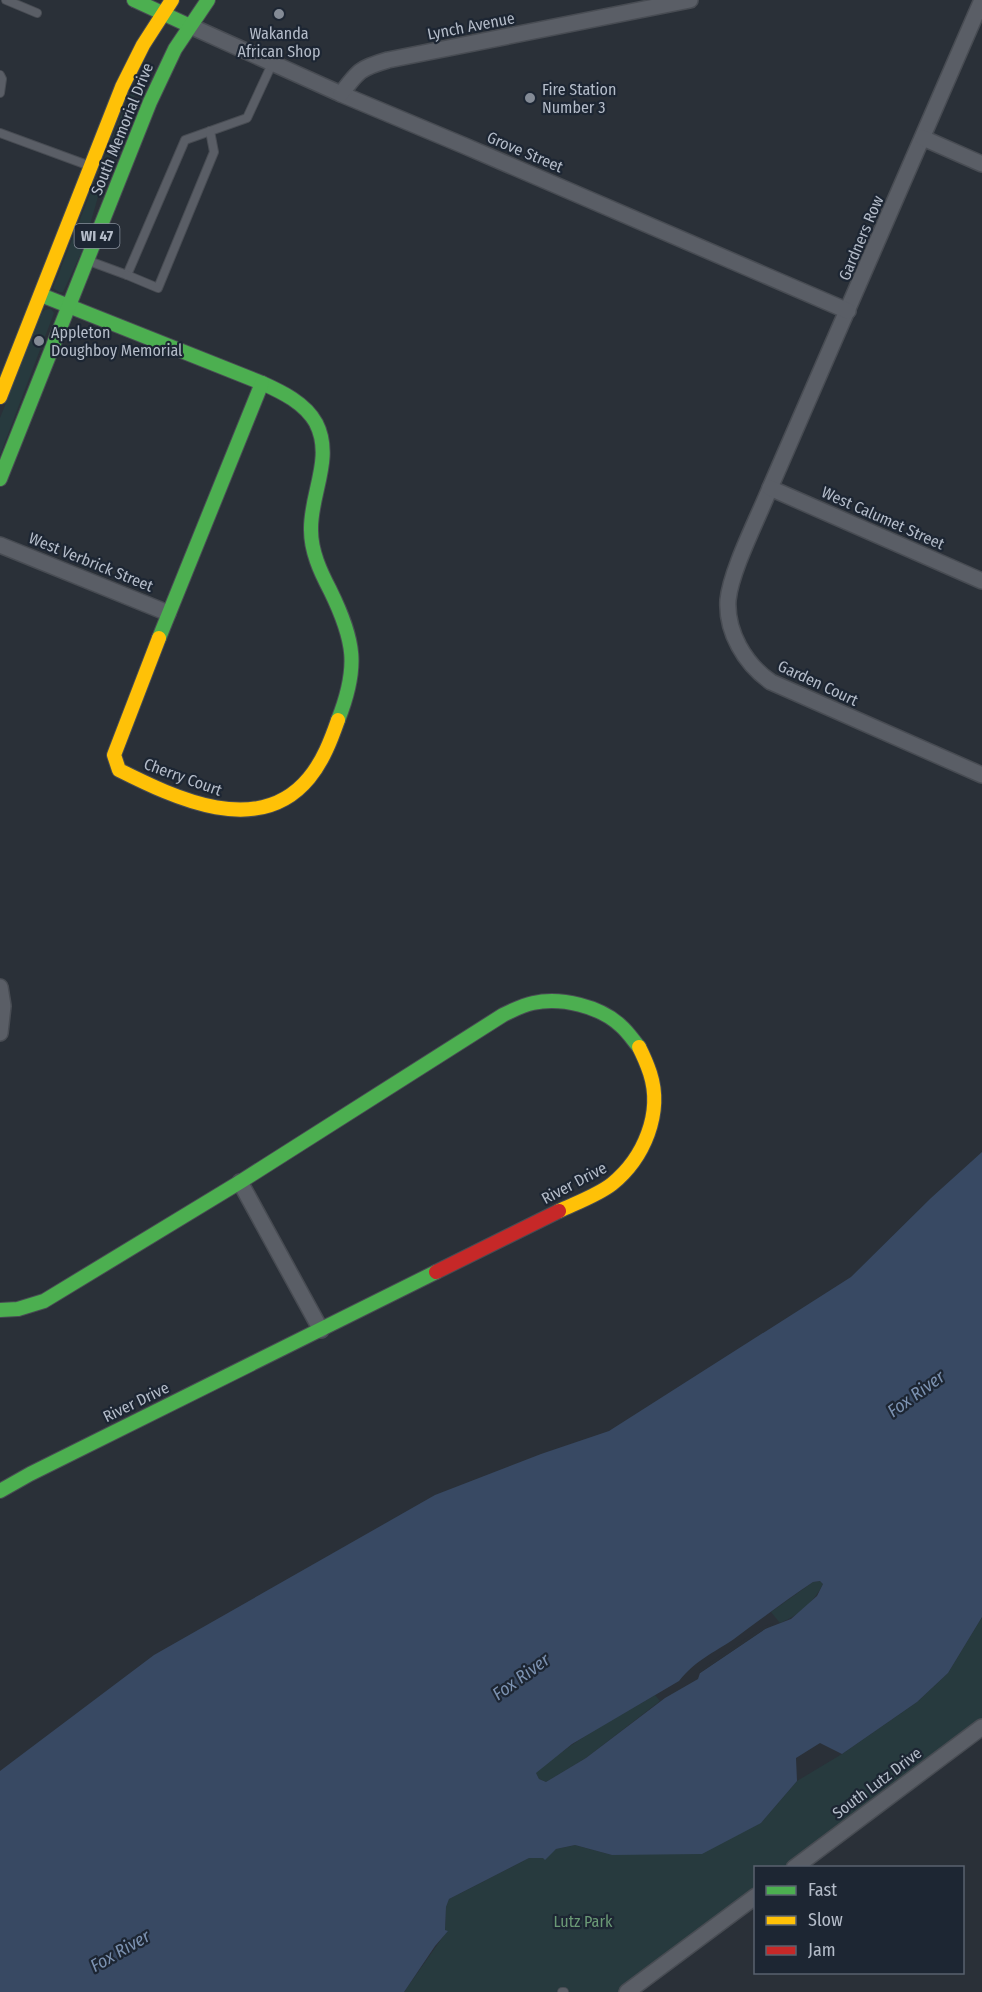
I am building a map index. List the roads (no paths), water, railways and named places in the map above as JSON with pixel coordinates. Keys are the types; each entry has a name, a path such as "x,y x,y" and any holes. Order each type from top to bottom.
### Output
{"street":[{"path":"134,0 188,25"},
{"name":"South Memorial Drive","path":"0,397 122,87 143,45 172,0"},
{"name":"South Memorial Drive","path":"0,479 150,102 188,25 208,0"},
{"name":"Lynch Avenue","path":"341,94 357,72 388,60 684,0"},
{"name":"Gardners Row","path":"770,488 982,0"},
{"name":"Grove Street","path":"188,25 341,94 848,311"},
{"path":"923,138 982,164"},
{"name":"Cherry Court","path":"41,295 262,383 300,405 310,414 321,435 324,460 311,508 311,537 317,565 346,624 352,654 351,682 328,747 309,778 292,793 261,807 221,809 195,802 119,770 114,755 168,613 262,383"},
{"name":"West Calumet Street","path":"770,488 982,581"},
{"name":"Garden Court","path":"770,488 736,570 728,599 731,625 737,644 753,667 771,682 982,775"},
{"name":"West Verbrick Street","path":"0,545 168,613"},
{"path":"0,987 3,1006 0,1033"},
{"name":"River Drive","path":"0,1310 18,1309 44,1301 240,1182 503,1015 530,1004 575,1003 596,1010 625,1030 644,1055 653,1080 654,1119 639,1157 622,1177 585,1199 30,1474 0,1491"},
{"path":"240,1182 321,1330"},
{"name":"South Lutz Drive","path":"797,1866 982,1727"},
{"path":"627,1992 754,1897"}],"lane":[{"path":"6,0 37,13"},
{"path":"127,275 185,140 247,118 272,64"},
{"path":"0,75 2,79 0,93"},
{"path":"87,260 158,288 214,152 210,131"},
{"path":"0,133 91,166"}],"water":[{"name":"Fox River","path":"982,1152 982,1617 948,1673 917,1702 842,1754 820,1743 796,1758 797,1781 761,1823 702,1854 612,1855 575,1845 556,1849 545,1860 529,1858 449,1899 446,1907 445,1930 448,1931 404,1992 0,1992 0,1771 154,1655 435,1495 541,1454 609,1431 851,1277 931,1198","holes":["820,1581 823,1584 817,1596 791,1619 765,1629 700,1673 698,1679 665,1698 586,1758 546,1782 539,1779 536,1773 572,1744 679,1681 699,1662 813,1582"]}],"place":[{"name":"Wakanda African Shop","path":"279,14"},
{"name":"Fire Station Number 3","path":"530,98"},
{"name":"Appleton Doughboy Memorial","path":"39,341"}],"park label":[{"name":"Lutz Park","path":"583,1921"}]}
